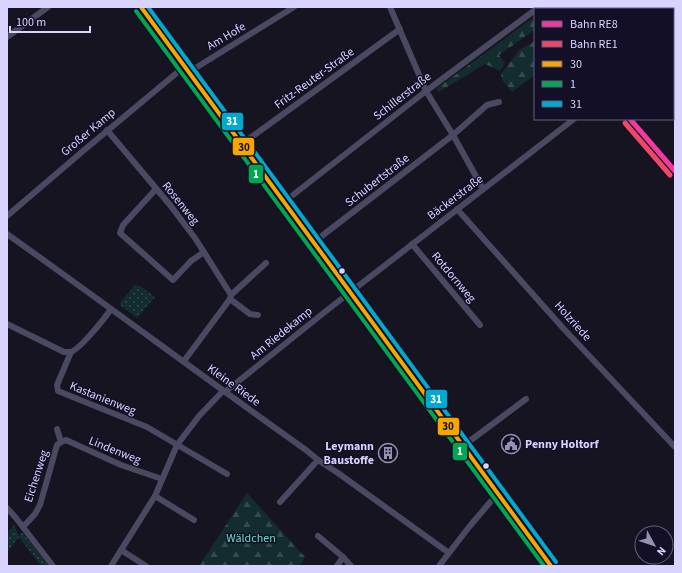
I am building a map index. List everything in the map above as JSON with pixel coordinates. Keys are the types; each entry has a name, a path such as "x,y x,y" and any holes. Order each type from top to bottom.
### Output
{"main road":[{"path":"141,7 551,566"}],"street":[{"name":"Am Hofe","path":"187,69 294,7"},
{"path":"390,7 425,92 453,135 483,189"},
{"path":"7,37 46,8"},
{"name":"Schillerstraße","path":"284,202 425,92 534,11"},
{"name":"Fritz-Reuter-Straße","path":"242,144 400,29"},
{"name":"Großer Kamp","path":"7,216 107,130 187,69"},
{"name":"Schubertstraße","path":"314,242 453,135 487,106 499,102"},
{"name":"Bäckerstraße","path":"351,292 457,208 573,120"},
{"name":"Rosenweg","path":"107,130 170,205 204,252 231,297 250,314 258,316"},
{"path":"156,189 123,225 120,234 174,280 191,261 204,252"},
{"name":"Holzriede","path":"457,208 564,328 675,447"},
{"name":"Kleine Riede","path":"7,234 184,361 318,460 449,553"},
{"name":"Rotdornweg","path":"412,244 480,325"},
{"path":"184,361 231,297 266,263"},
{"name":"Am Riedekamp","path":"111,566 155,496 177,445 199,416 224,392 351,292"},
{"path":"7,324 64,352 71,352 94,331 111,309"},
{"name":"Kastanienweg","path":"71,352 57,385 58,391 147,427 177,445"},
{"path":"463,446 526,399"},
{"name":"Eichenweg","path":"23,527 35,514 40,505 57,445 61,442 57,429"},
{"name":"Lindenweg","path":"61,442 66,440 121,465 162,480"},
{"path":"177,445 227,474"},
{"path":"280,502 318,460"},
{"path":"439,566 498,493"},
{"path":"155,496 194,520"},
{"path":"7,508 53,566"},
{"path":"318,536 343,557 351,566"},
{"path":"121,550 146,566"},
{"path":"337,566 343,557"}],"green space":[{"path":"559,7 596,7 596,8 558,8"},
{"path":"534,17 534,32 533,31 499,55 505,63 500,71 485,64 439,92 436,89"},
{"path":"534,42 534,76 512,92 502,80 501,74 519,50"},
{"path":"137,285 155,297 137,318 119,304 134,286"},
{"name":"Wäldchen","path":"247,493 305,557 300,566 199,566"},
{"path":"14,525 19,536 22,532 49,566 41,566 19,537 7,552 7,534"}],"rail line":[{"name":"RE8","path":"631,120 675,171"},
{"name":"RE1","path":"625,123 670,175"}],"transit line":[{"name":"30","path":"141,7 551,566"},
{"name":"31","path":"148,7 556,562"},
{"name":"1","path":"136,11 544,566"}],"place":[{"name":"Penny Holtorf","path":"511,444"},
{"name":"Leymann Baustoffe","path":"388,453"}]}
